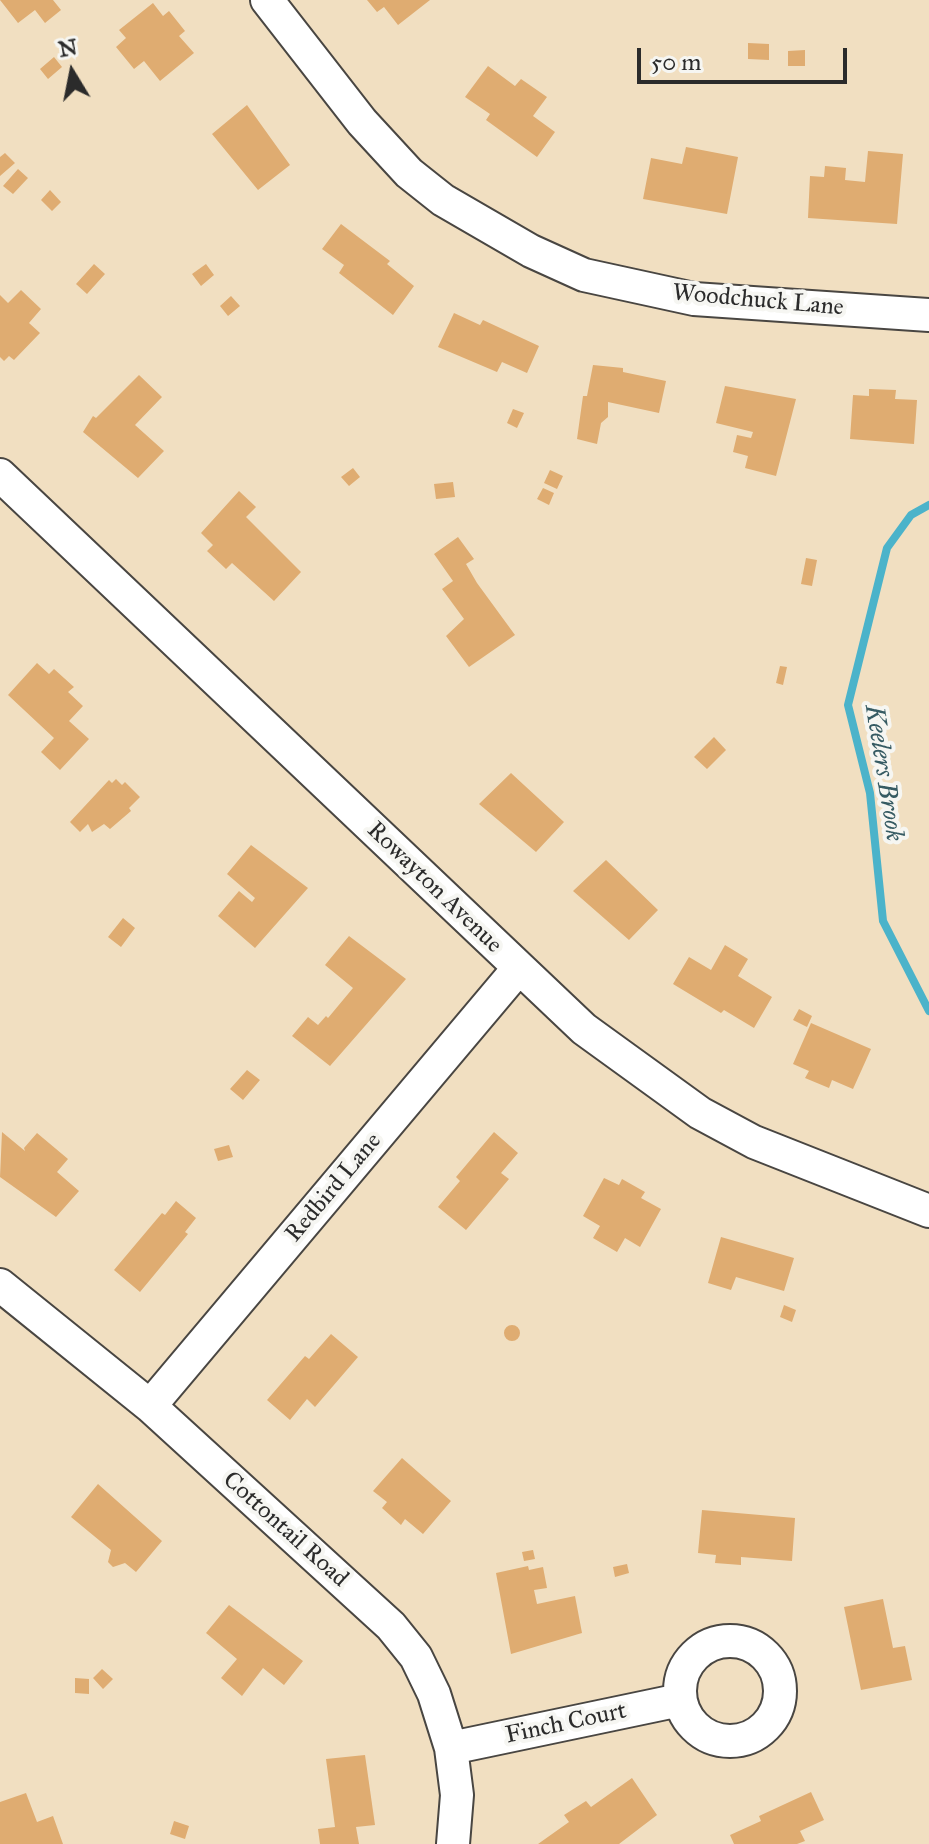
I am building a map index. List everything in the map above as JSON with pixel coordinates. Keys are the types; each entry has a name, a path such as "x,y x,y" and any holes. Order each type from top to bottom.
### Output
{"street":[{"name":"Woodchuck Lane","path":"267,0 362,122 409,173 443,200 531,251 584,275 694,299 929,315"},
{"name":"Rowayton Avenue","path":"0,475 584,1029 700,1113 792,1158 929,1211"},
{"name":"Redbird Lane","path":"150,1406 518,969"},
{"name":"Cottontail Road","path":"0,1285 150,1406 391,1626 416,1657 434,1694 451,1748 457,1795 453,1844"},
{"name":"Finch Court","path":"451,1748 680,1700"}],"building":[{"path":"0,0 53,0 61,10 45,23 35,10 18,23"},
{"path":"367,0 430,0 398,25 384,7 377,12"},
{"path":"153,3 163,16 169,11 185,31 179,36 194,53 160,81 144,61 134,69 116,47 126,38 119,30"},
{"path":"748,43 769,44 769,60 748,59"},
{"path":"805,50 805,66 788,66 788,51"},
{"path":"54,57 62,67 48,79 40,69"},
{"path":"488,66 515,86 521,79 547,97 533,116 555,132 537,157 486,120 490,114 465,97"},
{"path":"247,105 290,165 258,190 212,134"},
{"path":"686,147 738,157 727,214 643,199 651,158 682,164"},
{"path":"868,151 903,154 897,224 808,218 810,176 824,177 825,166 846,168 845,180 865,182"},
{"path":"5,153 15,163 0,176 0,157"},
{"path":"18,169 28,178 13,194 3,186"},
{"path":"50,190 61,202 52,211 41,200"},
{"path":"341,224 390,261 387,264 414,286 393,315 339,273 344,265 322,249"},
{"path":"94,264 105,274 87,294 76,284"},
{"path":"206,264 214,275 201,286 192,274"},
{"path":"21,290 41,309 29,323 40,333 14,360 9,356 4,361 0,357 0,295 8,303"},
{"path":"231,296 240,306 228,316 220,306"},
{"path":"454,313 480,325 483,320 539,346 527,373 502,362 497,372 438,347"},
{"path":"593,365 623,368 623,372 666,381 659,413 608,402 608,417 601,423 597,444 577,439 583,396 587,396"},
{"path":"139,375 162,397 135,425 164,451 138,478 83,432 93,416 96,418"},
{"path":"725,386 796,399 776,476 745,468 748,456 733,452 737,435 751,438 753,432 716,423"},
{"path":"869,389 896,390 895,399 917,400 914,444 850,439 853,395 869,396"},
{"path":"513,409 524,413 517,428 507,423"},
{"path":"353,468 360,477 349,486 341,477"},
{"path":"550,470 563,476 557,489 544,483"},
{"path":"453,482 455,497 436,499 434,484"},
{"path":"543,488 554,493 549,505 537,499"},
{"path":"239,491 256,507 246,517 301,572 274,601 232,563 226,569 207,551 213,545 201,533"},
{"path":"458,537 474,559 466,564 477,583 515,635 469,667 446,636 464,619 442,589 453,581 434,554"},
{"path":"806,558 817,560 812,586 801,584"},
{"path":"37,663 49,674 54,669 74,687 68,692 83,706 69,721 89,739 60,770 41,752 54,738 8,695"},
{"path":"780,666 787,667 783,685 776,683"},
{"path":"714,737 726,750 707,769 694,757"},
{"path":"511,773 564,822 536,852 479,804"},
{"path":"116,779 122,785 125,782 140,797 129,808 131,811 110,829 104,824 92,832 88,824 80,832 70,822 109,780 112,783"},
{"path":"251,845 308,888 255,948 218,916 239,891 252,902 255,898 227,874"},
{"path":"606,860 658,910 629,940 573,891"},
{"path":"123,918 135,928 121,947 108,937"},
{"path":"349,936 406,979 330,1066 292,1036 308,1017 318,1025 326,1016 328,1018 353,988 325,965"},
{"path":"725,945 748,959 738,976 772,997 754,1028 724,1010 721,1013 673,984 689,957 711,970"},
{"path":"799,1009 812,1016 807,1027 793,1020"},
{"path":"811,1023 871,1049 853,1089 832,1080 829,1088 805,1078 809,1071 793,1064"},
{"path":"247,1070 260,1080 243,1100 230,1089"},
{"path":"2,1132 25,1151 24,1148 37,1133 68,1159 57,1172 79,1191 56,1217 0,1177"},
{"path":"494,1132 518,1153 501,1173 509,1179 466,1230 438,1207 460,1181 456,1177"},
{"path":"229,1145 233,1157 218,1161 214,1149"},
{"path":"604,1178 619,1185 622,1179 645,1192 641,1198 661,1209 640,1247 625,1238 617,1252 593,1238 600,1226 583,1216"},
{"path":"176,1201 196,1218 185,1232 188,1234 140,1292 114,1270"},
{"path":"721,1237 794,1258 784,1291 736,1277 731,1290 708,1283"},
{"path":"784,1305 796,1310 792,1322 780,1317"},
{"path":"512,1325 518,1327 518,1339 512,1341 506,1339 504,1333 506,1327"},
{"path":"331,1334 358,1357 315,1407 307,1399 290,1420 267,1400 305,1356 309,1359"},
{"path":"402,1458 451,1501 423,1534 405,1519 401,1525 382,1508 387,1502 373,1491"},
{"path":"98,1484 162,1541 136,1572 125,1563 113,1567 108,1562 111,1550 71,1517"},
{"path":"702,1510 795,1518 792,1561 741,1557 741,1565 715,1563 716,1555 698,1553"},
{"path":"533,1550 535,1559 524,1561 522,1552"},
{"path":"627,1564 629,1573 615,1577 613,1567"},
{"path":"528,1566 529,1570 543,1567 547,1588 534,1590 537,1604 575,1596 582,1633 511,1654 496,1573"},
{"path":"883,1599 893,1648 905,1646 912,1680 861,1690 844,1607"},
{"path":"229,1605 303,1661 284,1685 263,1668 242,1696 221,1678 237,1659 206,1633"},
{"path":"102,1669 113,1679 103,1689 93,1678"},
{"path":"75,1678 89,1679 89,1694 75,1693"},
{"path":"365,1755 375,1825 356,1827 359,1844 320,1844 318,1829 335,1827 326,1759"},
{"path":"632,1778 657,1815 619,1844 538,1844 569,1822 564,1815 586,1801 591,1807"},
{"path":"811,1792 824,1820 800,1831 805,1841 797,1844 734,1844 730,1835 761,1821 759,1816"},
{"path":"26,1793 37,1822 53,1816 63,1844 0,1844 0,1802"},
{"path":"174,1821 189,1826 185,1839 170,1834"}],"waterway":[{"name":"Keelers Brook","path":"929,505 911,515 887,548 848,705 870,793 883,921 929,1011"}]}
